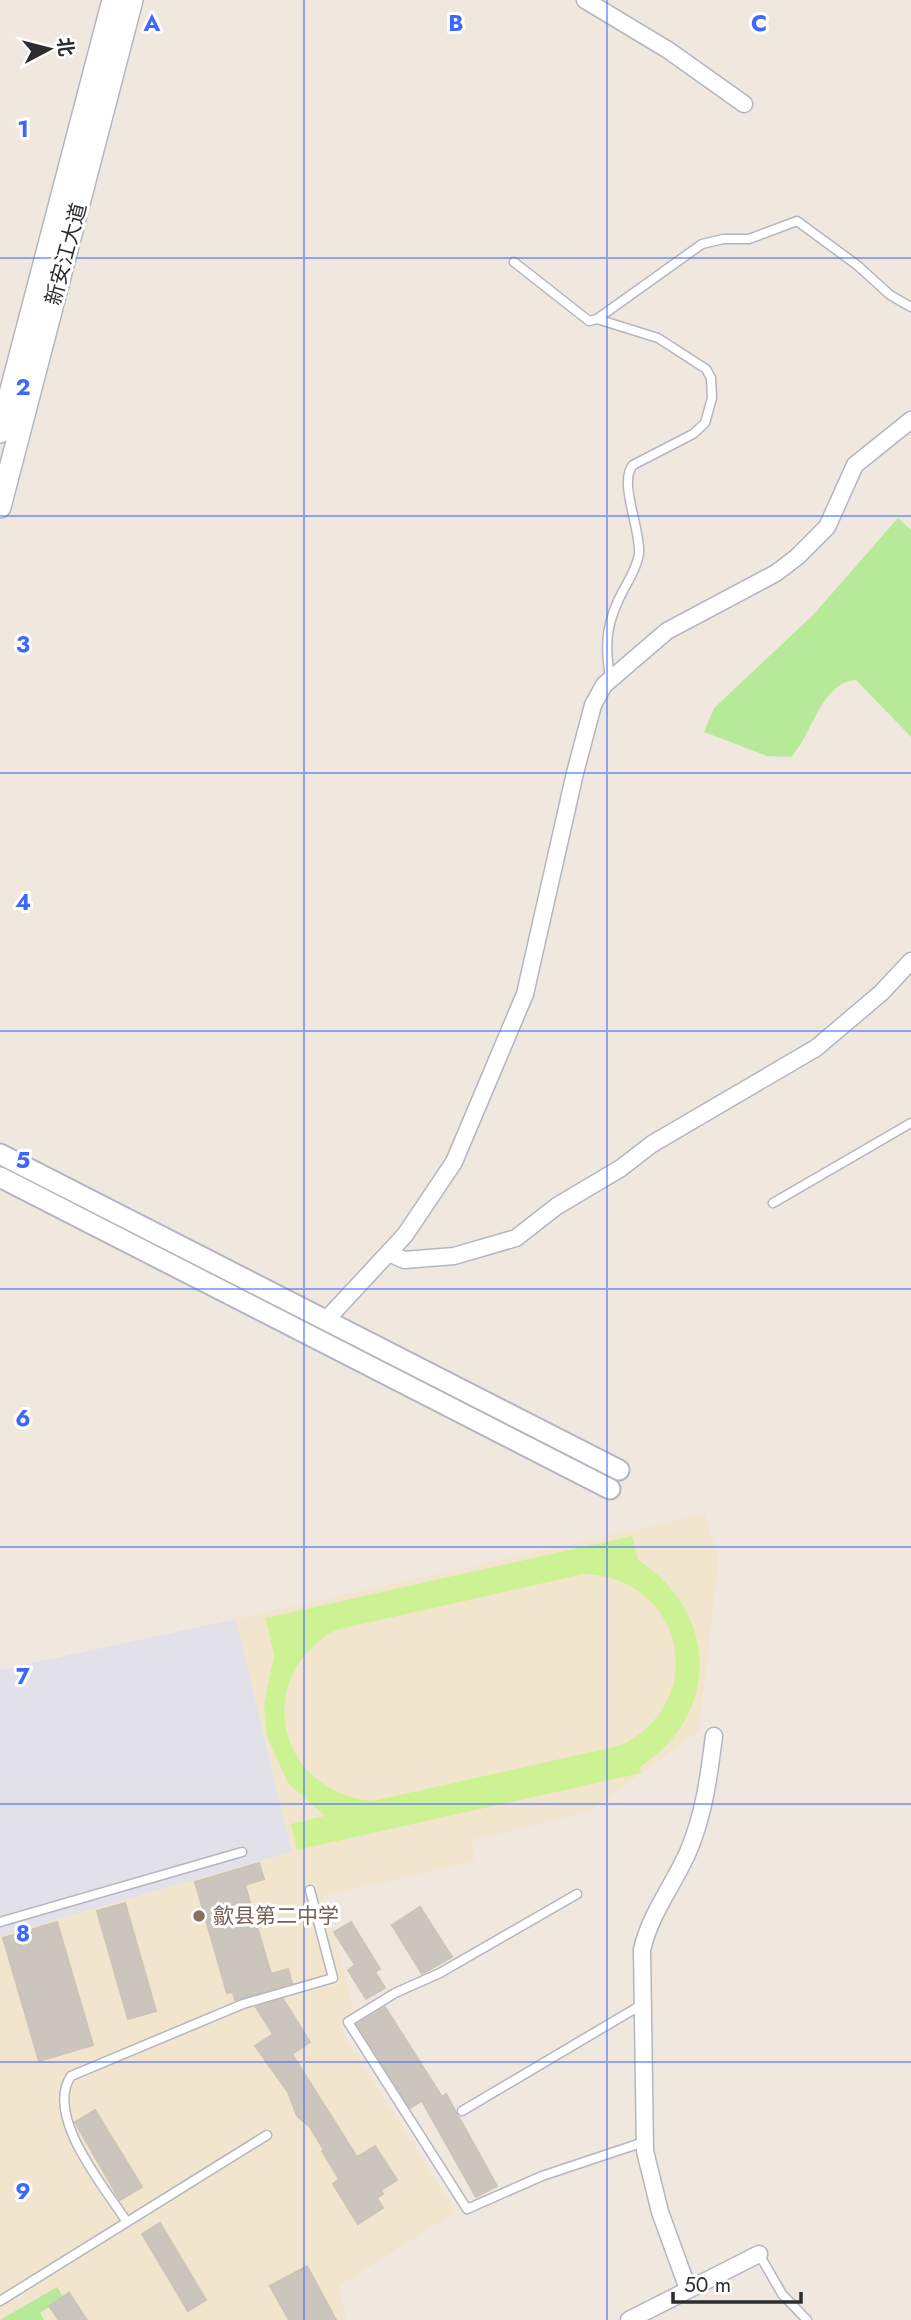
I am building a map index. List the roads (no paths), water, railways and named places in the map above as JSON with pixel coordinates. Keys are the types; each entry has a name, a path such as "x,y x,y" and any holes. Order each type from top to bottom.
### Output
{"main road":[{"name":"新安江大道","path":"0,432 113,0"},
{"name":"新安江大道","path":"0,508 132,0"}],"street":[{"path":"585,0 668,50 744,104"},
{"path":"326,1320 420,1216 454,1162 519,1009 593,705 610,677 678,624 776,573 797,557 827,527 855,465 911,420"},
{"path":"389,1253 404,1260 454,1256 516,1238 557,1206 621,1168 652,1144 816,1048 881,993 911,961"},
{"path":"0,1154 619,1470"},
{"path":"0,1177 610,1489"},
{"path":"688,2288 660,2212 644,2142 642,1950 647,1930 688,1850 708,1791 714,1736"},
{"path":"629,2320 759,2254"}],"lane":[{"path":"514,262 589,321 597,319 702,244 723,239 749,239 797,221 858,265 890,295 911,307"},
{"path":"597,319 658,338 706,369 713,389 708,418 698,430 634,466 628,474 627,489 636,518 639,549 633,573 608,623 605,649 610,677"},
{"path":"773,1203 911,1123"},
{"path":"0,1922 242,1853"},
{"path":"127,2222 68,2128 62,2097 67,2082 71,2076 243,2004 333,1978 310,1890"},
{"path":"577,1894 440,1973 395,1993 348,2022 467,2209 542,2176 644,2142"},
{"path":"462,2111 643,2004"},
{"path":"0,2301 268,2135"},
{"path":"759,2254 782,2294 807,2320"}],"place":[{"name":"歙县第二中学","path":"199,1916"}]}
